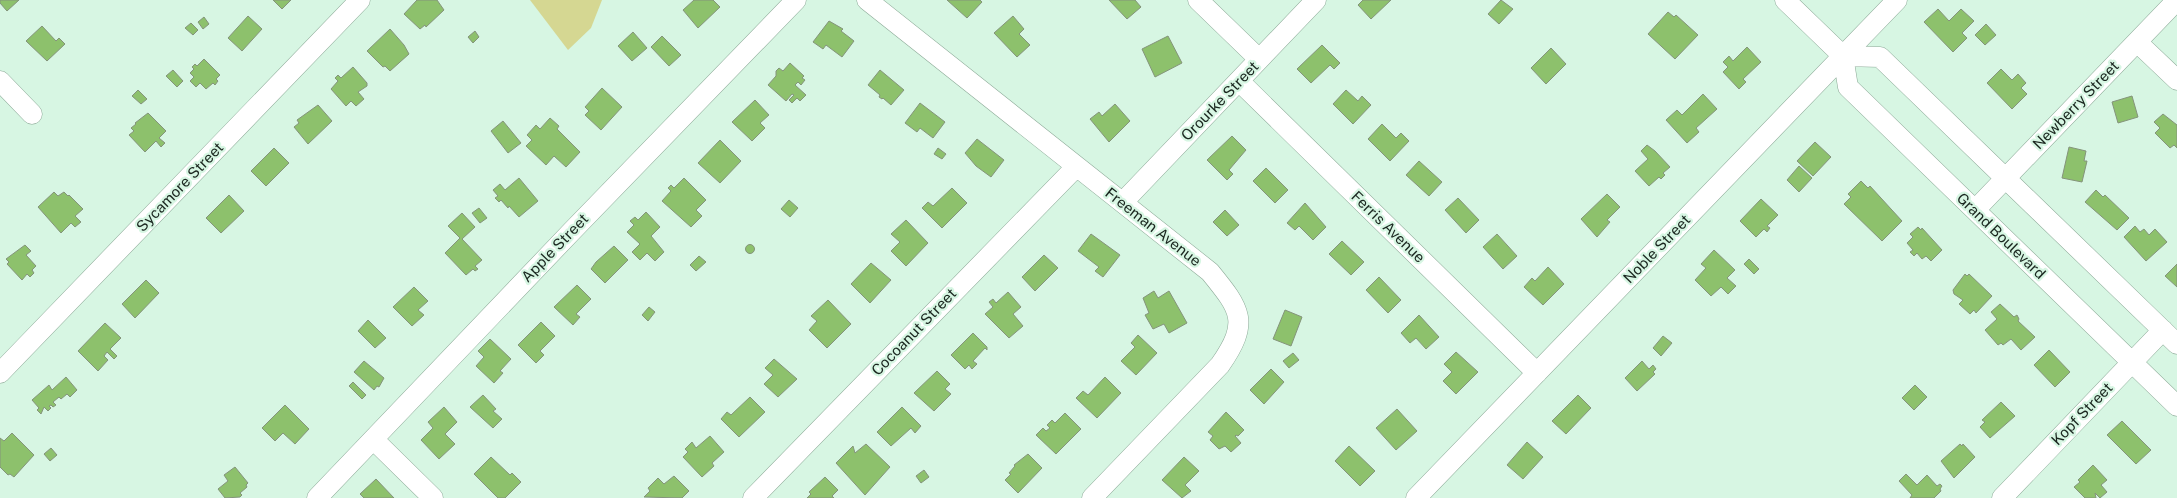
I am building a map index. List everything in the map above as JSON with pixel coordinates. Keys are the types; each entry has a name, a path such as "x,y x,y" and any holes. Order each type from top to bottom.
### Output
{"street":[{"name":"Sycamore Street","path":"0,373 360,0"},
{"name":"Apple Street","path":"317,498 796,0"},
{"name":"Freeman Avenue","path":"867,0 1210,272 1231,297 1240,322 1234,344 1220,365 1092,498"},
{"path":"1198,0 1259,59"},
{"name":"Orourke Street","path":"1123,202 1316,0"},
{"path":"1785,0 1843,56 1880,57 2177,344"},
{"name":"Noble Street","path":"1416,498 1897,0"},
{"name":"Newberry Street","path":"1975,210 2177,0"},
{"path":"2137,42 2177,80"},
{"name":"Grand Boulevard","path":"1843,56 1848,87 2177,406"},
{"path":"0,81 32,114"},
{"name":"Ferris Avenue","path":"1240,81 1537,373"},
{"name":"Cocoanut Street","path":"753,498 1076,167"},
{"name":"Kopf Street","path":"2002,498 2163,330"},
{"path":"374,440 433,498"}],"green space":[{"path":"530,0 602,0 591,28 568,50"}],"building":[{"path":"0,0 19,0 7,11 0,3"},
{"path":"273,0 291,0 282,9"},
{"path":"417,0 437,0 444,10 426,27 425,25 420,29 404,14"},
{"path":"694,0 713,0 720,7 698,28 683,10"},
{"path":"947,0 980,0 982,2 967,18"},
{"path":"1109,0 1135,0 1141,7 1127,19"},
{"path":"1363,0 1391,0 1371,19 1358,5"},
{"path":"1501,0 1513,9 1499,24 1488,14"},
{"path":"1938,9 1949,21 1961,9 1974,21 1962,33 1967,38 1953,52 1924,22"},
{"path":"1668,12 1674,17 1676,15 1698,35 1675,59 1648,34"},
{"path":"248,16 262,29 242,51 228,38"},
{"path":"1013,16 1024,29 1019,34 1030,45 1017,57 994,33"},
{"path":"204,17 209,24 203,29 198,22"},
{"path":"829,21 843,29 841,31 854,41 842,57 826,45 823,49 813,42"},
{"path":"191,23 198,30 193,35 185,28"},
{"path":"1986,24 1996,35 1985,45 1975,35"},
{"path":"42,26 56,41 59,38 65,44 47,61 26,41"},
{"path":"390,29 409,54 390,71 385,66 383,67 367,51"},
{"path":"475,31 479,37 473,43 468,37"},
{"path":"633,32 647,48 632,61 618,46"},
{"path":"662,36 681,55 669,66 651,47"},
{"path":"1168,36 1182,63 1155,77 1142,49"},
{"path":"1322,45 1340,63 1334,69 1330,65 1311,83 1297,69"},
{"path":"1747,47 1761,62 1743,79 1746,82 1739,89 1723,72 1728,67 1723,62 1729,56 1733,61"},
{"path":"1551,48 1566,64 1546,84 1531,68"},
{"path":"204,59 220,75 216,79 218,81 215,85 213,83 206,89 200,83 196,87 190,81 194,77 190,73 194,69 192,67 195,64 197,66"},
{"path":"790,63 804,76 802,78 805,80 801,85 798,82 795,85 806,95 800,101 797,98 792,103 789,100 794,95 792,94 786,101 768,85 776,76 776,71 779,68 783,71"},
{"path":"353,67 367,83 367,86 358,92 364,99 356,106 351,101 346,106 331,89 338,81 335,78 338,75 341,78"},
{"path":"2001,69 2012,80 2018,74 2026,83 2021,88 2027,94 2012,109 1987,83"},
{"path":"173,70 183,81 177,87 166,76"},
{"path":"880,70 904,90 891,105 879,97 880,95 868,85"},
{"path":"602,88 622,107 601,130 585,115 589,111 585,107"},
{"path":"138,90 147,99 141,104 132,96"},
{"path":"1346,90 1358,101 1362,96 1371,105 1353,124 1333,104"},
{"path":"1703,94 1717,109 1696,128 1699,132 1687,143 1666,120 1677,110 1682,115"},
{"path":"2132,96 2138,117 2118,123 2112,102"},
{"path":"755,100 769,115 760,123 765,128 752,141 732,122"},
{"path":"920,103 945,122 933,138 920,128 917,132 905,123"},
{"path":"1115,104 1130,121 1109,142 1090,119 1099,112 1102,116"},
{"path":"318,105 332,121 308,144 294,127 299,123 297,120"},
{"path":"148,113 166,131 159,138 165,143 161,147 156,141 145,152 129,135 134,131 131,128 135,123"},
{"path":"2163,114 2177,125 2177,148 2174,145 2170,148 2155,133 2160,128 2154,122"},
{"path":"550,118 559,126 557,129 580,152 566,167 554,156 546,165 526,146 532,140 527,135 536,125 540,129"},
{"path":"503,121 521,143 508,153 491,131"},
{"path":"1382,124 1396,138 1401,133 1409,141 1390,161 1368,139"},
{"path":"1232,136 1246,150 1229,170 1233,174 1227,180 1207,160"},
{"path":"977,139 1004,160 991,177 976,166 965,153"},
{"path":"720,140 741,161 720,183 698,163"},
{"path":"1815,142 1831,157 1813,176 1797,161"},
{"path":"1647,145 1670,167 1663,173 1665,175 1661,179 1659,177 1649,186 1635,171 1648,159 1641,151"},
{"path":"2069,147 2086,151 2084,161 2087,161 2082,182 2062,178"},
{"path":"274,148 289,163 266,186 251,171"},
{"path":"938,148 946,154 942,159 934,154"},
{"path":"1419,161 1442,182 1429,196 1406,175"},
{"path":"1799,166 1812,178 1799,192 1787,180"},
{"path":"1266,168 1288,190 1275,203 1253,181"},
{"path":"519,178 538,201 519,217 509,206 508,208 501,200 499,202 495,198 498,196 493,190 500,184 505,190"},
{"path":"684,178 706,200 696,210 702,216 691,227 662,201 671,191 668,188 671,185 674,188"},
{"path":"1861,181 1868,188 1870,186 1902,221 1882,241 1844,204 1851,197 1848,194"},
{"path":"952,188 967,203 942,228 922,208 928,202 933,206"},
{"path":"2096,190 2103,197 2105,195 2129,218 2117,230 2085,202"},
{"path":"54,192 58,196 64,192 83,209 75,216 81,222 75,227 71,223 61,233 38,207"},
{"path":"1607,194 1620,207 1607,220 1610,222 1597,237 1581,219"},
{"path":"229,195 244,211 221,233 206,218"},
{"path":"1458,198 1479,220 1466,233 1445,210"},
{"path":"1761,199 1778,215 1767,226 1770,228 1767,232 1764,229 1756,237 1740,221"},
{"path":"789,200 798,208 790,217 781,209"},
{"path":"1305,203 1326,227 1313,240 1299,226 1295,230 1287,223"},
{"path":"479,208 487,218 480,223 472,213"},
{"path":"1225,210 1239,225 1227,236 1213,222"},
{"path":"646,212 660,227 651,236 664,252 655,261 647,253 640,260 632,252 640,244 627,232 634,225 630,221 635,217 638,220"},
{"path":"462,213 475,227 462,239 482,260 475,266 478,269 475,271 473,269 466,275 445,253 460,238 448,226"},
{"path":"906,220 928,243 906,266 891,251 900,242 891,234"},
{"path":"2135,226 2140,232 2144,229 2149,235 2155,229 2167,242 2146,261 2124,237"},
{"path":"1918,227 1921,230 1922,228 1942,250 1931,261 1926,256 1922,259 1917,253 1914,256 1910,252 1913,250 1907,243 1913,237 1910,234"},
{"path":"1091,234 1120,255 1103,277 1095,271 1099,267 1078,251"},
{"path":"1497,234 1517,256 1503,269 1483,247"},
{"path":"1342,241 1364,262 1351,275 1329,254"},
{"path":"750,244 755,249 750,254 745,249"},
{"path":"25,245 31,251 26,255 36,266 32,270 34,273 30,277 27,274 22,280 7,264 9,262 6,259"},
{"path":"614,246 628,260 605,283 591,269"},
{"path":"1714,250 1735,270 1727,278 1736,286 1728,294 1721,287 1711,296 1695,280 1706,268 1701,264"},
{"path":"1044,255 1058,268 1035,291 1022,277"},
{"path":"699,256 706,262 696,271 690,265"},
{"path":"1749,259 1759,269 1754,274 1744,264"},
{"path":"871,263 891,280 870,303 851,284"},
{"path":"2177,264 2177,287 2165,276"},
{"path":"1548,267 1564,284 1543,305 1524,287 1532,278 1535,281"},
{"path":"1965,274 1967,276 1969,274 1992,296 1976,313 1974,310 1970,314 1959,304 1963,300 1954,294 1953,290"},
{"path":"1379,277 1401,300 1388,313 1366,290"},
{"path":"146,280 159,293 135,318 122,304"},
{"path":"577,285 591,299 576,314 580,317 573,325 554,307"},
{"path":"414,287 428,301 418,310 424,315 412,326 393,307"},
{"path":"1154,291 1158,298 1169,291 1187,323 1169,333 1164,324 1153,329 1145,315 1149,313 1143,298"},
{"path":"1008,292 1021,307 1013,314 1023,326 1009,338 985,314 993,307 989,302 993,299 996,303"},
{"path":"828,300 851,324 827,348 809,330 817,321 811,316"},
{"path":"2000,304 2014,317 2017,315 2018,321 2035,337 2021,350 2011,339 2003,345 2001,343 1998,345 1985,330 1997,319 1991,312"},
{"path":"649,307 655,312 648,321 642,315"},
{"path":"1285,310 1302,317 1291,346 1273,339"},
{"path":"1419,315 1439,337 1426,349 1416,338 1410,343 1401,333"},
{"path":"368,320 386,338 375,348 358,331"},
{"path":"541,322 555,336 540,351 544,355 536,363 518,345"},
{"path":"105,323 121,338 110,349 117,356 114,359 107,352 104,356 108,360 98,371 78,351"},
{"path":"973,333 987,347 987,350 985,348 973,361 977,364 972,369 969,365 965,369 951,355"},
{"path":"1138,335 1157,353 1136,375 1121,361 1135,347 1131,343"},
{"path":"1663,336 1672,343 1661,356 1653,348"},
{"path":"490,339 511,359 500,371 503,373 494,383 476,366 484,357 478,351"},
{"path":"2049,350 2070,372 2055,387 2034,365"},
{"path":"1456,352 1478,372 1456,394 1443,381 1452,372 1444,364"},
{"path":"1293,353 1299,360 1289,368 1283,361"},
{"path":"774,359 797,379 778,397 764,384 773,375 765,368"},
{"path":"364,361 384,378 379,387 377,386 374,390 354,372"},
{"path":"1642,361 1649,369 1653,365 1656,369 1653,372 1655,374 1637,391 1625,378"},
{"path":"1271,369 1284,382 1264,404 1250,390"},
{"path":"937,371 950,384 945,389 951,394 934,411 914,393"},
{"path":"66,377 77,390 70,397 67,394 61,399 59,397 53,402 56,405 53,407 49,406 51,408 48,411 44,407 41,414 37,410 39,408 32,400 49,385 52,390"},
{"path":"1105,377 1121,393 1097,418 1076,398 1083,391 1088,395"},
{"path":"353,382 366,395 362,399 349,386"},
{"path":"1915,385 1927,397 1914,410 1902,398"},
{"path":"483,395 496,409 493,411 502,419 493,428 470,407"},
{"path":"1578,395 1591,408 1566,434 1552,421"},
{"path":"750,397 765,412 739,437 721,419 727,412 731,415"},
{"path":"2001,402 2015,416 1990,438 1980,427 1985,422 1982,420"},
{"path":"285,405 309,429 295,444 283,433 275,441 262,428"},
{"path":"444,407 457,422 445,434 455,444 439,459 421,440 433,428 428,422"},
{"path":"902,407 921,426 915,433 911,428 891,446 877,432"},
{"path":"1397,409 1417,431 1396,450 1376,428"},
{"path":"1226,412 1244,430 1238,436 1235,436 1241,443 1231,452 1225,446 1219,449 1210,440 1213,436 1208,432"},
{"path":"1065,413 1081,429 1056,454 1036,435 1043,428 1046,431 1050,428 1047,425 1052,420 1055,423"},
{"path":"2122,421 2151,450 2136,464 2107,435"},
{"path":"12,433 34,455 14,477 10,474 8,475 0,467 0,438 4,441"},
{"path":"710,436 724,452 712,463 714,466 702,477 683,457 688,452 685,449 692,442 696,448"},
{"path":"1527,442 1543,457 1523,479 1507,465"},
{"path":"866,444 890,467 865,495 836,463 853,446 855,453"},
{"path":"1960,444 1962,446 1963,444 1975,457 1954,478 1941,461"},
{"path":"1349,446 1375,471 1360,486 1335,461"},
{"path":"51,448 57,455 50,461 44,454"},
{"path":"1028,454 1042,468 1018,493 1005,480 1011,474 1009,473 1014,465"},
{"path":"491,457 510,475 512,473 521,482 505,498 498,498 474,474"},
{"path":"1184,457 1199,471 1185,485 1191,491 1182,498 1162,480"},
{"path":"2093,465 2107,480 2101,485 2107,492 2100,498 2095,493 2096,498 2085,498 2074,487 2080,482 2078,480"},
{"path":"235,467 248,483 247,487 240,493 242,495 240,497 225,498 218,489 228,481 224,475"},
{"path":"924,470 929,477 921,483 916,476"},
{"path":"1906,474 1917,485 1927,475 1937,486 1940,484 1942,486 1941,491 1934,498 1910,498 1912,495 1899,481"},
{"path":"674,476 689,491 682,498 644,497 650,491 648,488 658,478 664,484"},
{"path":"825,477 838,490 832,496 834,498 807,498 811,494 809,492"},
{"path":"376,479 394,498 364,498 360,494"}]}
